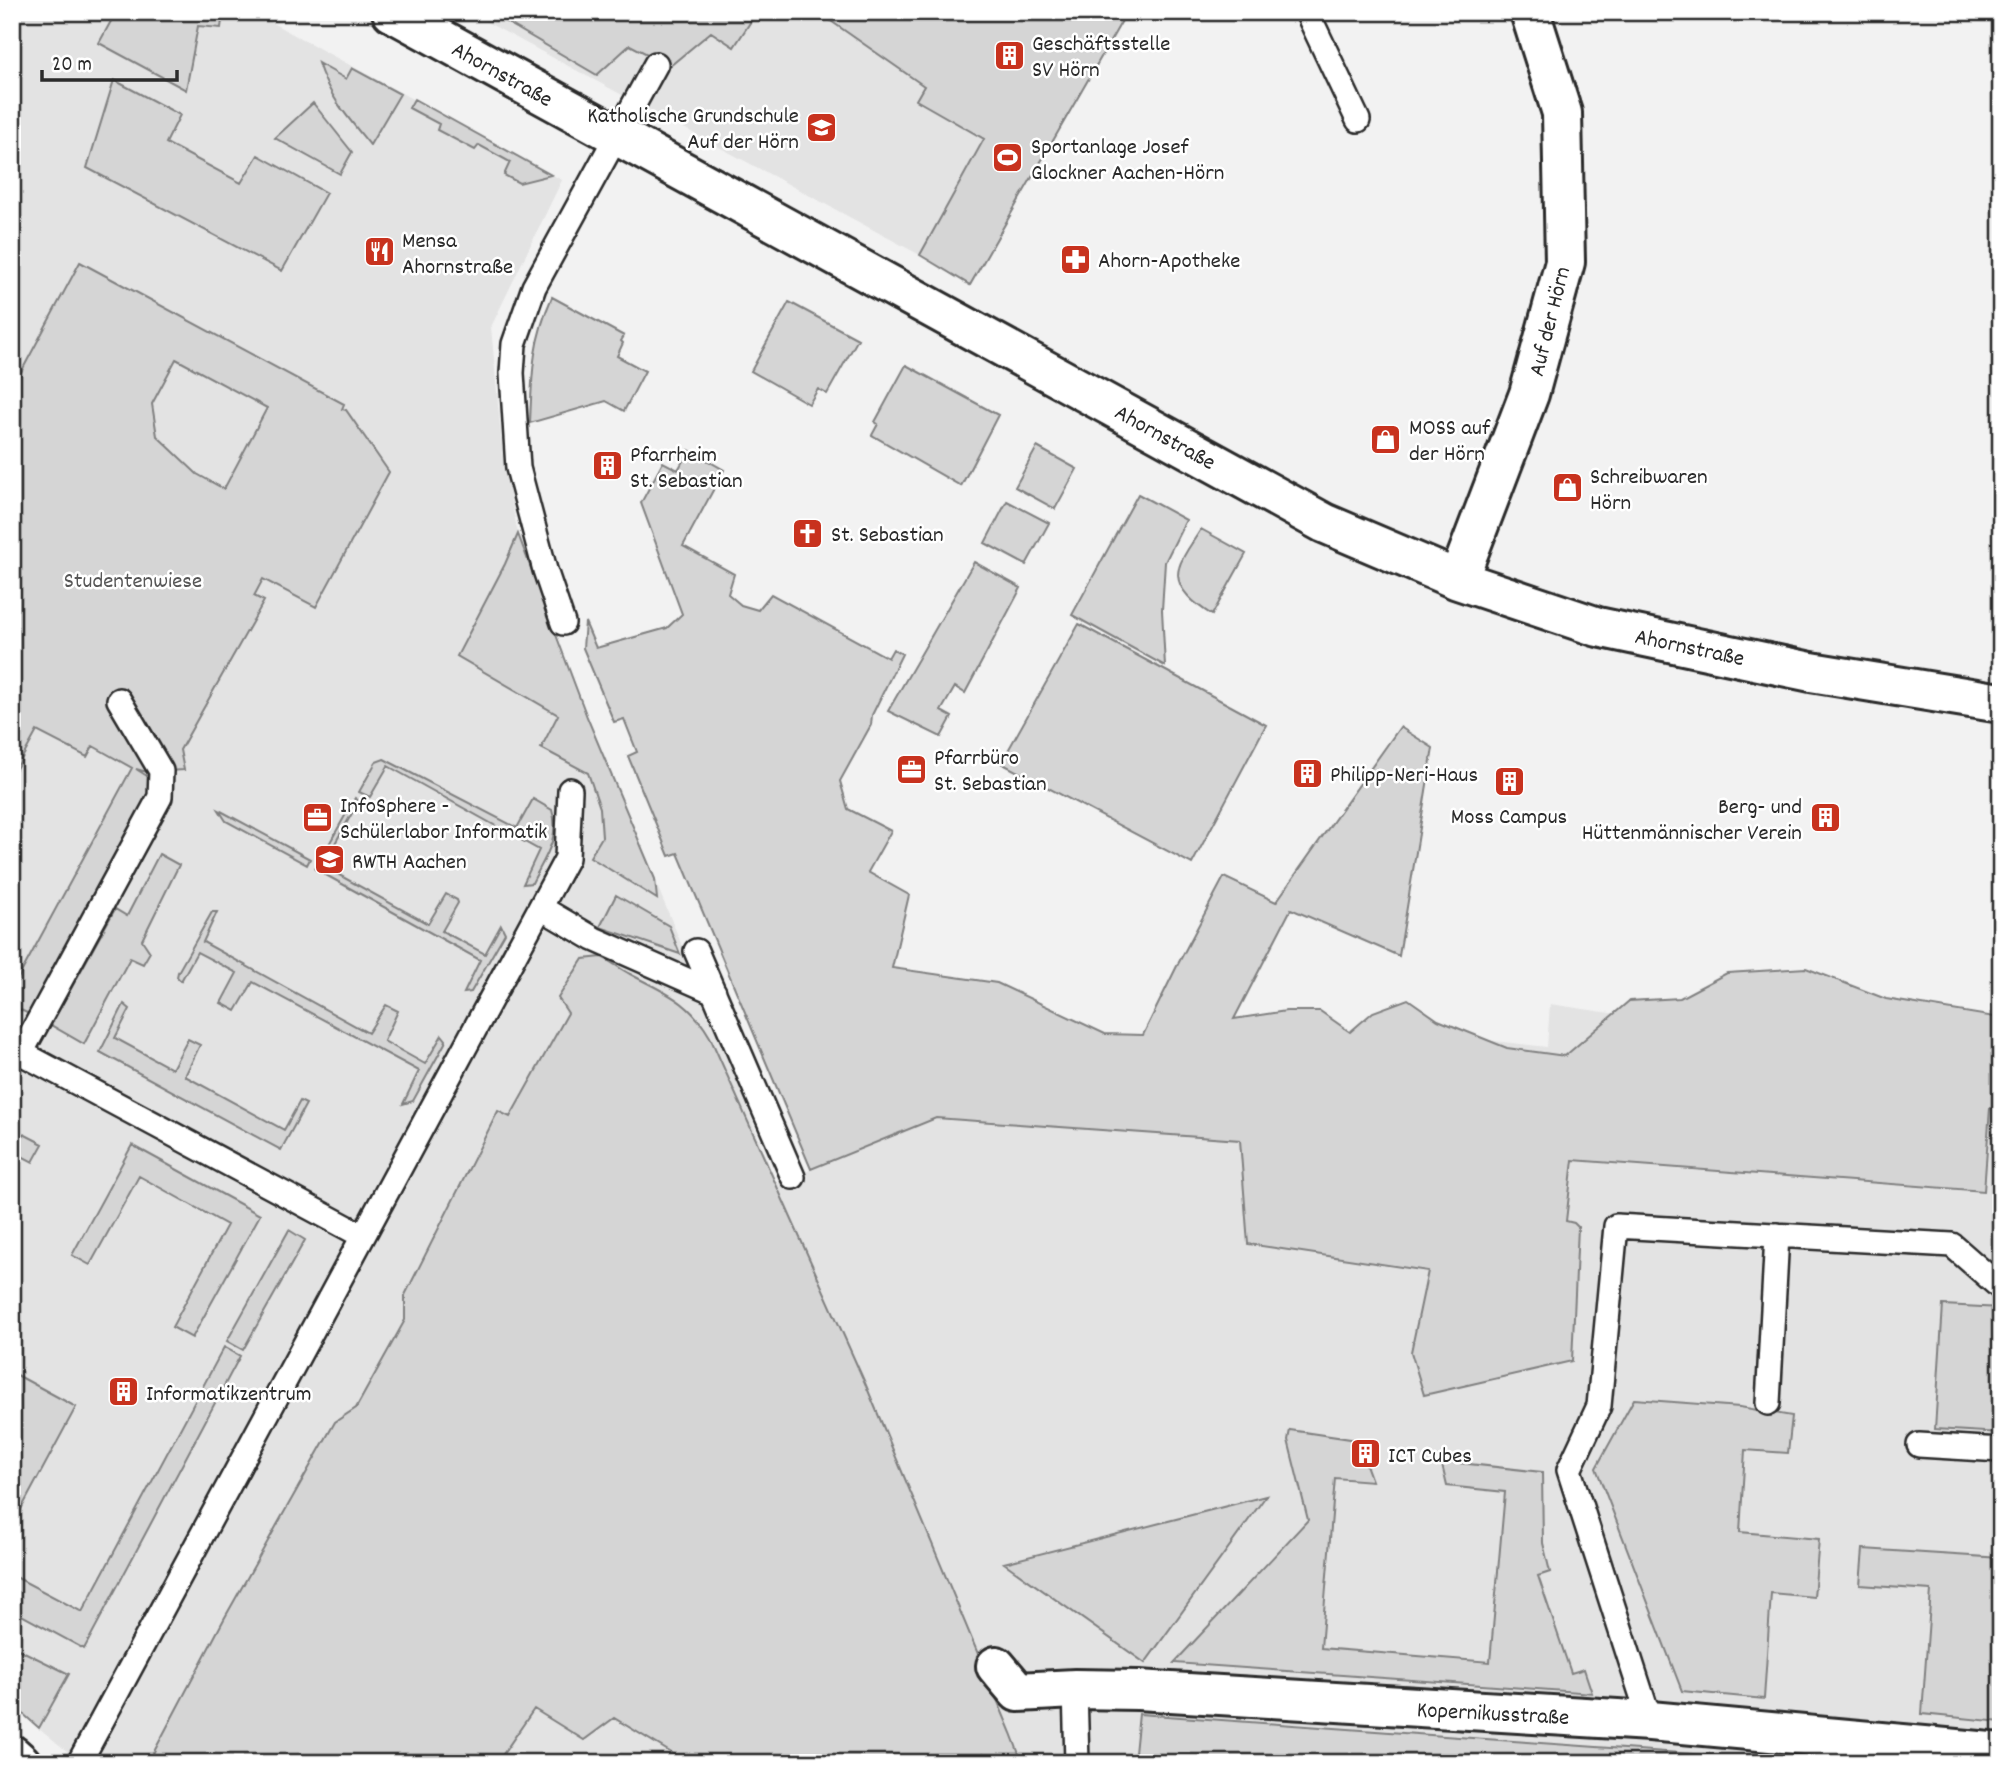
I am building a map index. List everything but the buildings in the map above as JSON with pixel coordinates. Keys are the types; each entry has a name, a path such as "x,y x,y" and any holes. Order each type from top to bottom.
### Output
{"street":[{"name":"Ahornstraße","path":"392,12 1324,523 1458,580 1598,627 1811,672 2001,703"},
{"name":"Auf der Hörn","path":"1458,580 1529,394 1565,262 1562,113 1530,12"},
{"name":"Kopernikusstraße","path":"996,1666 1018,1692 1138,1690 1650,1721 2001,1753"},
{"path":"12,1755 21,1763"}],"lane":[{"path":"1307,12 1358,120"},
{"path":"563,623 545,570 518,468 512,373 514,344 534,287 656,64"},
{"path":"120,701 161,771 160,797 16,1051 363,1236"},
{"path":"79,1763 567,858 570,790"},
{"path":"541,908 594,939 714,992"},
{"path":"696,951 793,1177"},
{"path":"1650,1721 1569,1470 1599,1406 1616,1226 1952,1245 2001,1288"},
{"path":"1768,1403 1777,1235"},
{"path":"1919,1445 2001,1450"},
{"path":"1075,1689 1077,1763"}],"shaded area":[{"name":"RWTH Aachen","path":"12,12 252,12 562,180 491,327 503,457 518,534 587,717 727,1054 776,1184 936,1118 1424,1153 1433,1034 1547,1047 1550,1004 2001,1071 2001,1763 1819,1763 1139,1714 1134,1763 81,1763 39,1728 12,1704"},
{"name":"Katholische Grundschule Auf der Hörn","path":"468,12 971,12 984,139 920,255"}],"green space":[{"path":"116,12 223,12 221,28 198,26 186,90 99,43"},
{"path":"489,12 757,12 734,47 711,32 670,66 630,45 597,75"},
{"name":"Sportanlage Josef Glockner Aachen-Hörn","path":"818,12 1127,12 970,285 920,255 984,139 916,100 924,86"},
{"path":"318,63 346,79 352,68 400,94 370,145 333,96"},
{"path":"114,80 180,115 166,143 241,183 258,155 326,193 282,271 87,168"},
{"path":"414,99 551,175 519,183 504,175 510,162 479,145 475,150 437,130 439,124 409,108"},
{"path":"313,103 352,152 340,174 275,138"},
{"name":"Studentenwiese","path":"80,262 344,404 342,409 346,410 389,472 316,607 263,579 254,596 264,601 180,750 184,770 147,772 136,769 155,781 29,1014 12,1006 12,983 15,984 132,768 93,746 87,757 37,731 12,776 12,389","holes":["176,359 267,408 224,489 197,474 157,436 152,404"]},
{"path":"552,297 624,336 617,356 645,371 624,411 606,401 530,423 537,344"},
{"path":"789,302 858,339 827,394 818,389 809,404 751,371"},
{"path":"906,365 998,415 961,486 872,435 878,424 875,422"},
{"path":"1037,447 1077,469 1055,509 1015,487"},
{"path":"689,450 724,470 683,546 734,574 728,594 741,605 758,610 771,594 888,658 893,649 902,654 872,715 871,725 840,781 848,809 891,831 868,872 909,895 892,968 997,983 1105,1034 1143,1035 1224,877 1276,902 1400,727 1433,748 1399,956 1291,909 1234,1019 1286,1011 1320,1011 1350,1032 1373,1012 1408,999 1438,1020 1507,1048 1565,1056 1629,1001 1680,998 1727,973 1806,968 1886,999 2001,1018 2001,1109 1990,1108 1984,1191 1573,1160 1566,1221 1578,1227 1572,1361 1424,1395 1411,1352 1428,1271 1248,1244 1240,1140 936,1118 811,1169 678,853 669,856 628,756 637,752 624,719 614,722 583,648 585,622 596,648 667,628 682,614 641,503 663,462 678,470"},
{"path":"1138,494 1186,520 1165,562 1162,610 1165,666 1072,615"},
{"path":"1007,501 1049,523 1026,565 985,543"},
{"path":"1201,529 1246,554 1212,615 1188,596 1178,576 1183,558"},
{"path":"518,534 587,717 655,879 657,899 590,857 602,837 600,808 588,773 541,748 558,715 457,656"},
{"path":"974,562 1021,588 965,693 955,687 941,711 952,717 941,737 888,711"},
{"path":"1079,624 1266,725 1192,864 1001,763"},
{"path":"384,759 517,828 533,799 552,810 553,839 532,883 523,884 539,850 388,766 370,797 359,792 376,762"},
{"path":"355,798 359,801 329,854 336,858 330,870 428,924 446,894 458,903 442,931 485,954 501,925 505,933 471,992 464,993 480,960 315,869"},
{"path":"219,810 310,859 307,865 226,821"},
{"path":"159,854 179,865 142,940 150,952 143,964 130,958 84,1044 51,1025 115,909 127,916"},
{"path":"616,895 669,926 680,954 600,927"},
{"path":"212,912 217,912 203,942 368,1033 386,1005 398,1011 384,1041 425,1064 442,1035 445,1043 413,1101 403,1104 419,1071 253,982 236,1011 221,1003 237,973 197,952 181,981 177,977 178,972"},
{"path":"602,957 685,1006 710,1037 865,1383 1011,1733 1019,1754 1017,1763 987,1763 983,1754 965,1763 688,1763 614,1718 584,1740 534,1709 497,1763 148,1763 224,1619 335,1422 356,1408 405,1320 405,1295 498,1111 510,1117 568,1013 558,998 583,959"},
{"path":"124,1004 130,1009 115,1038 172,1069 188,1039 200,1045 185,1076 284,1130 300,1101 306,1104 281,1150 100,1052"},
{"path":"12,1128 43,1144 33,1162 12,1151"},
{"path":"132,1145 260,1215 192,1338 172,1327 227,1225 139,1176 90,1265 72,1255"},
{"path":"289,1230 305,1240 243,1350 227,1341"},
{"path":"1943,1305 2001,1308 2001,1433 1935,1429"},
{"path":"224,1347 240,1356 84,1649 12,1610 12,1575 82,1612"},
{"path":"17,1375 76,1407 12,1526 12,1381"},
{"path":"1634,1399 1740,1407 1792,1416 1788,1453 1745,1450 1740,1532 1819,1539 1814,1597 1771,1593 1764,1699 1682,1691 1596,1468"},
{"path":"1290,1430 1357,1440 1372,1481 1335,1478 1321,1648 1490,1662 1505,1492 1447,1486 1441,1461 1542,1472 1543,1543 1550,1572 1538,1576 1571,1673 1584,1669 1592,1693 1174,1663 1308,1520 1288,1440"},
{"path":"1266,1496 1145,1663 1004,1563"},
{"path":"1863,1549 2001,1558 2001,1722 1922,1714 1931,1590 1860,1585"},
{"path":"12,1646 69,1674 39,1728 12,1704"},
{"path":"1139,1714 1819,1763 1134,1763"}],"place":[{"name":"Geschäftsstelle SV Hörn","path":"1009,55"},
{"name":"Katholische Grundschule Auf der Hörn","path":"822,127"},
{"name":"Sportanlage Josef Glockner Aachen-Hörn","path":"1008,158"},
{"name":"Mensa Ahornstraße","path":"379,252"},
{"name":"Ahorn-Apotheke","path":"1075,259"},
{"name":"MOSS auf der Hörn","path":"1386,439"},
{"name":"Pfarrheim St. Sebastian","path":"607,466"},
{"name":"Schreibwaren Hörn","path":"1567,488"},
{"name":"St. Sebastian","path":"808,533"},
{"name":"Pfarrbüro St. Sebastian","path":"911,769"},
{"name":"Philipp-Neri-Haus","path":"1307,773"},
{"name":"Moss Campus","path":"1509,781"},
{"name":"InfoSphere - Schülerlabor Informatik","path":"317,817"},
{"name":"Berg- und Hüttenmännischer Verein","path":"1825,818"},
{"name":"RWTH Aachen","path":"329,860"},
{"name":"Informatikzentrum","path":"123,1392"},
{"name":"ICT Cubes","path":"1365,1454"}]}
